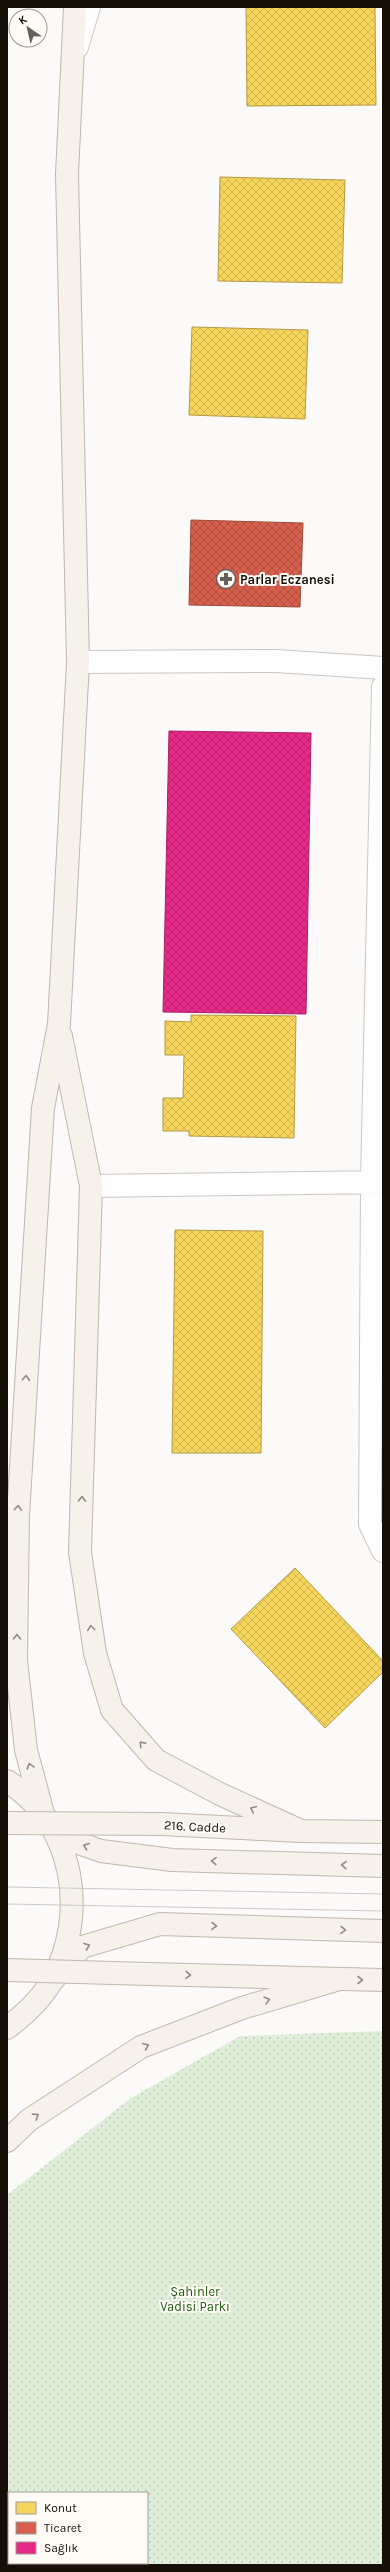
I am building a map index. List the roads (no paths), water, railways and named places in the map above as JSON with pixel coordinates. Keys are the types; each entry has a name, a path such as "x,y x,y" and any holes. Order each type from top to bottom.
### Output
{"main road":[{"path":"50,1983 62,1958 70,1931 73,1904 70,1875 50,1826 26,1750 16,1660 18,1516 43,1108 59,1024 78,662 67,174 75,7"},
{"path":"59,1024 91,1186 80,1552 95,1653 112,1710 156,1760 220,1794 301,1831"},
{"path":"7,1781 20,1790 50,1826 102,1851 172,1860 383,1866"},
{"name":"216. Cadde","path":"7,1823 162,1824 301,1831 383,1832"},
{"path":"7,2028 28,2012 50,1983 82,1947 160,1924 383,1931"},
{"path":"7,1970 336,1980 383,1980"},
{"path":"7,2141 29,2120 141,2047 242,2008 336,1980"}],"street":[{"path":"72,63 89,7"},
{"path":"78,662 276,661 383,668"},
{"path":"383,686 377,1286 370,1524 383,1551"},
{"path":"91,1186 378,1182"}],"tram line":[{"path":"7,1887 383,1894"},
{"path":"7,1904 383,1911"}],"place":[{"name":"Parlar Eczanesi","path":"226,579"}],"park label":[{"name":"Şahinler Vadisi Parkı","path":"195,2298"}]}
